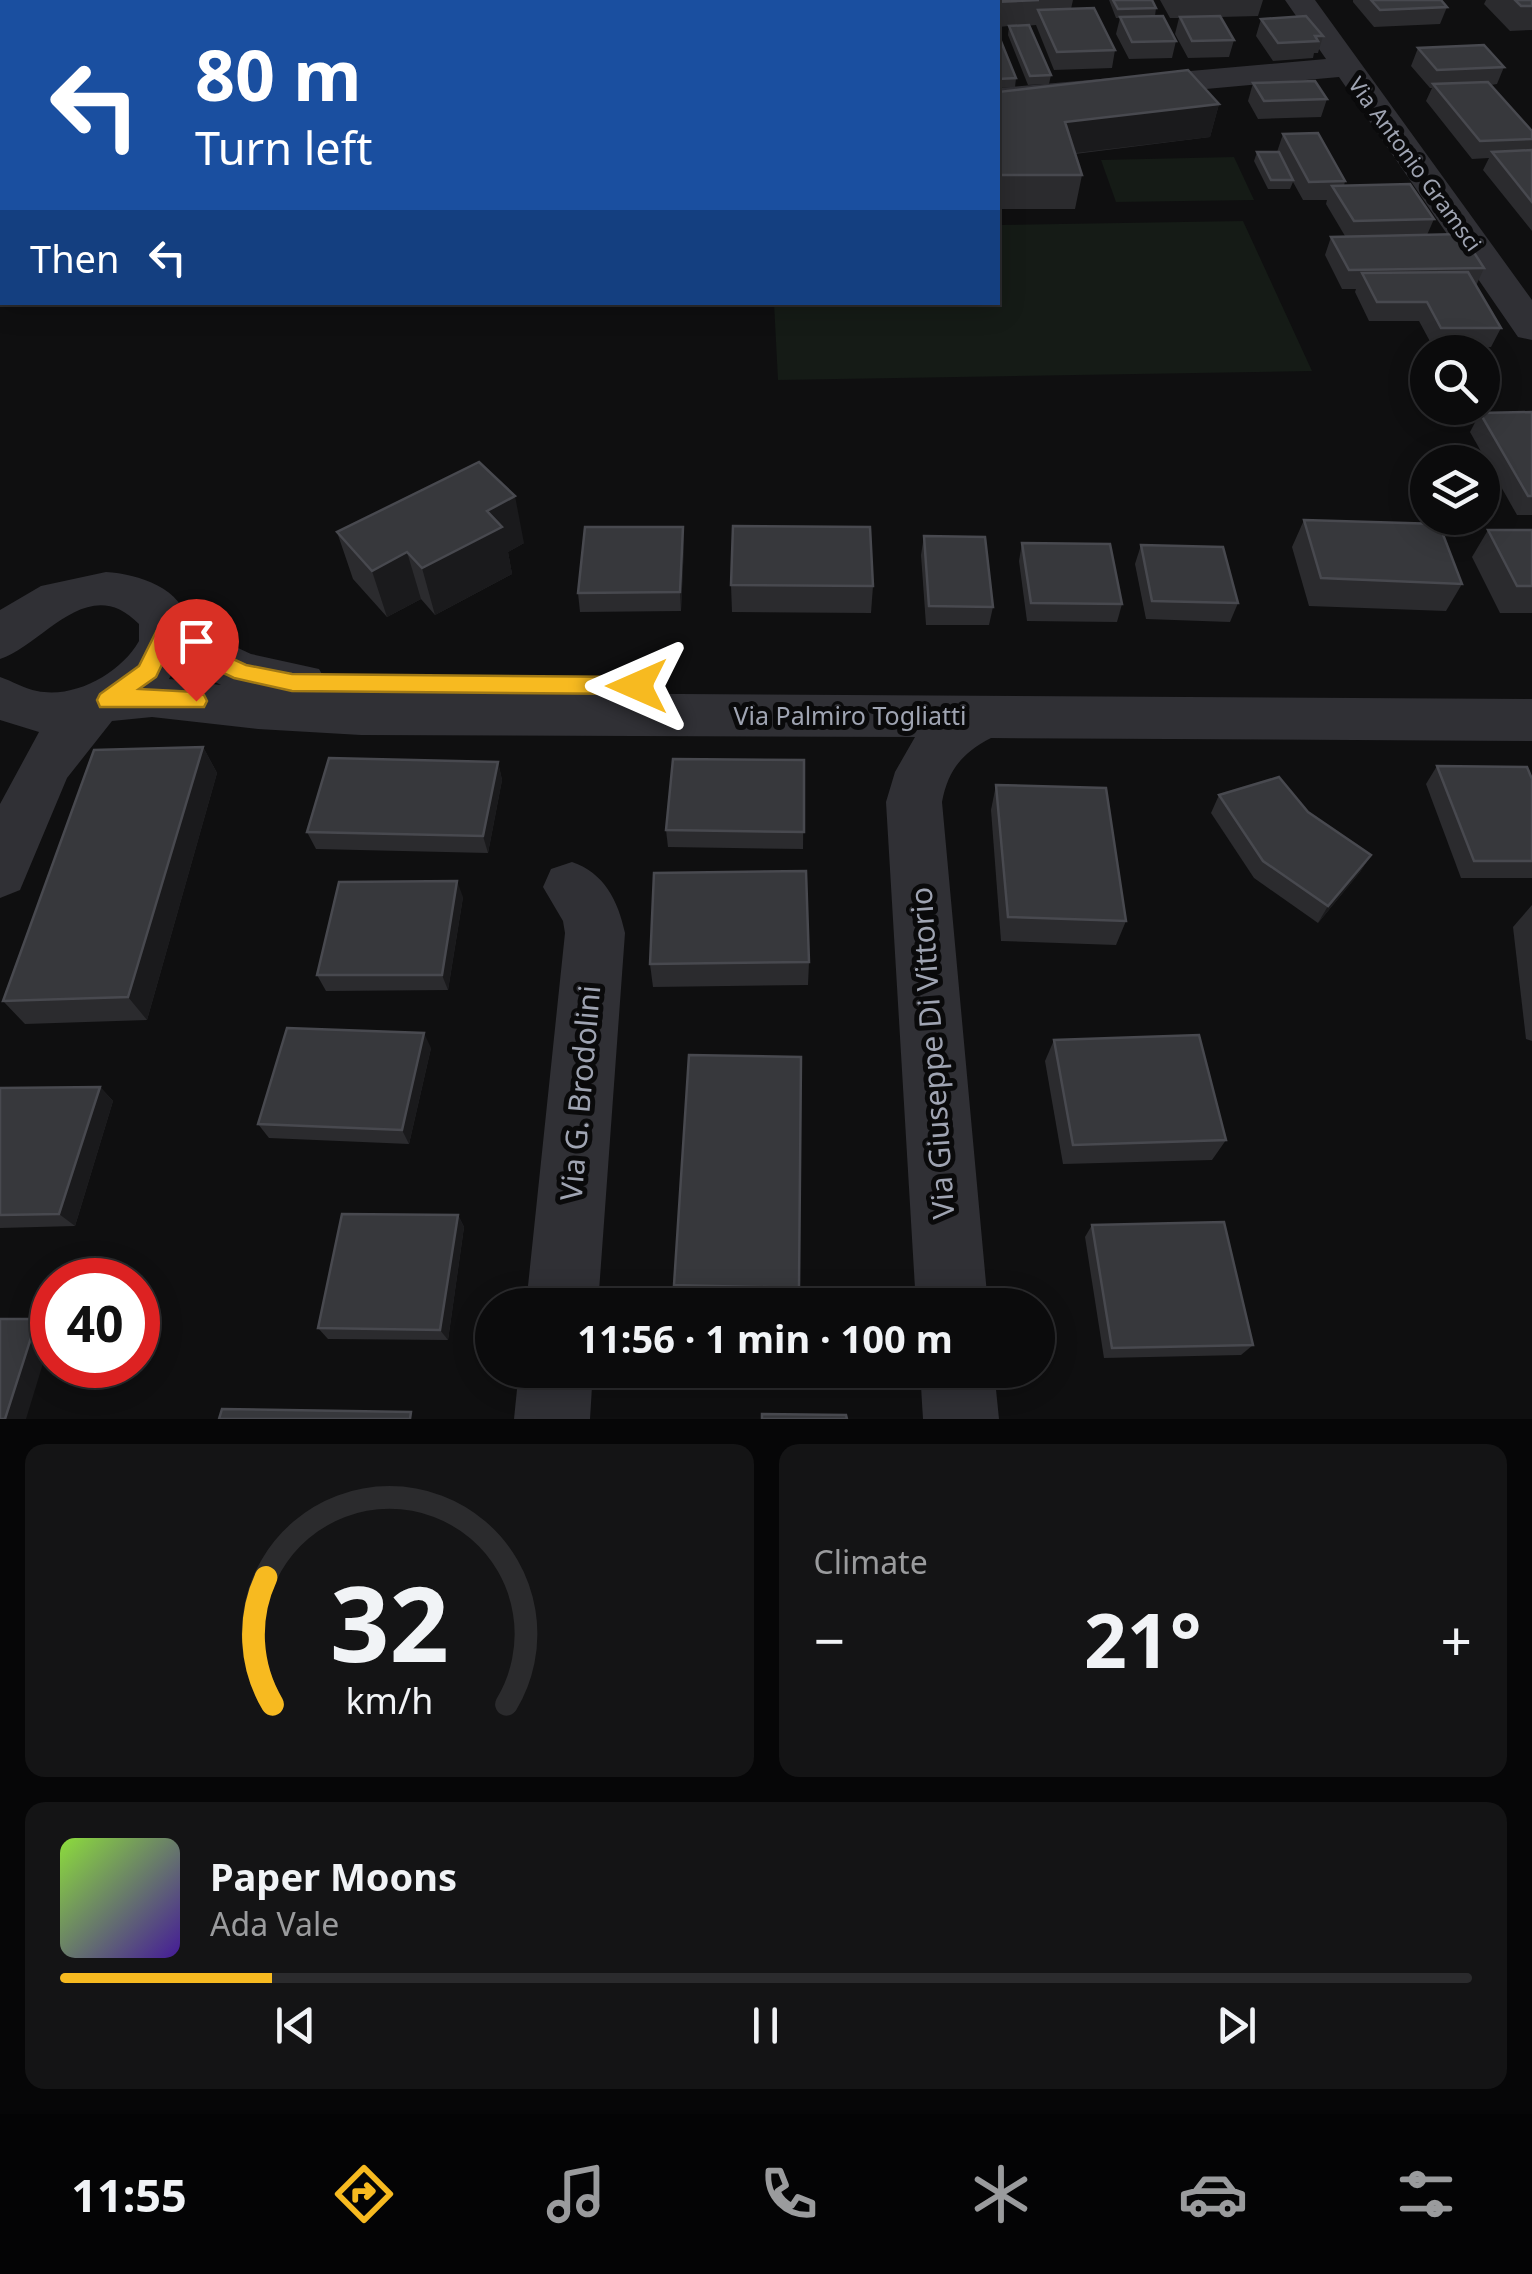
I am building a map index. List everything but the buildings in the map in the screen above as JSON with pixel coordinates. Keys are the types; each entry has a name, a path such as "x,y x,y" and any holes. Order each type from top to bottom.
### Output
{"street":[{"name":"Via Antonio Gramsci","path":"1300,0 1532,328"},
{"path":"1000,98 1346,67"},
{"path":"0,600 55,599 96,590 132,593 151,603 162,618 165,636 148,671 101,703 58,743 41,772 0,873"},
{"path":"0,640 13,625 55,599"},
{"name":"Via Palmiro Togliatti","path":"165,636 211,660 263,678 350,686 1532,683"},
{"name":"Via Palmiro Togliatti","path":"18,705 64,714 101,703 152,697 258,709 361,714 1532,720"},
{"path":"18,705 44,741 41,772"},
{"path":"809,716 860,734 880,746 907,778 914,802"},
{"path":"914,802 917,780 936,748 968,724 987,717"},
{"name":"Via Giuseppe Di Vittorio","path":"914,802 951,1288"},
{"name":"Via G. Brodolini","path":"564,1288 595,933 591,913 572,887"},
{"path":"552,1419 555,1388"},
{"path":"958,1388 961,1419"}],"shaded area":[{"path":"1234,157 1254,200 1116,202 1101,160"},
{"path":"1243,221 1312,371 778,380 774,305 1000,305 1000,225"}],"route":[{"path":"196,701 152,697 108,700 148,671 160,654 165,636 242,672 292,683 637,686"}]}
